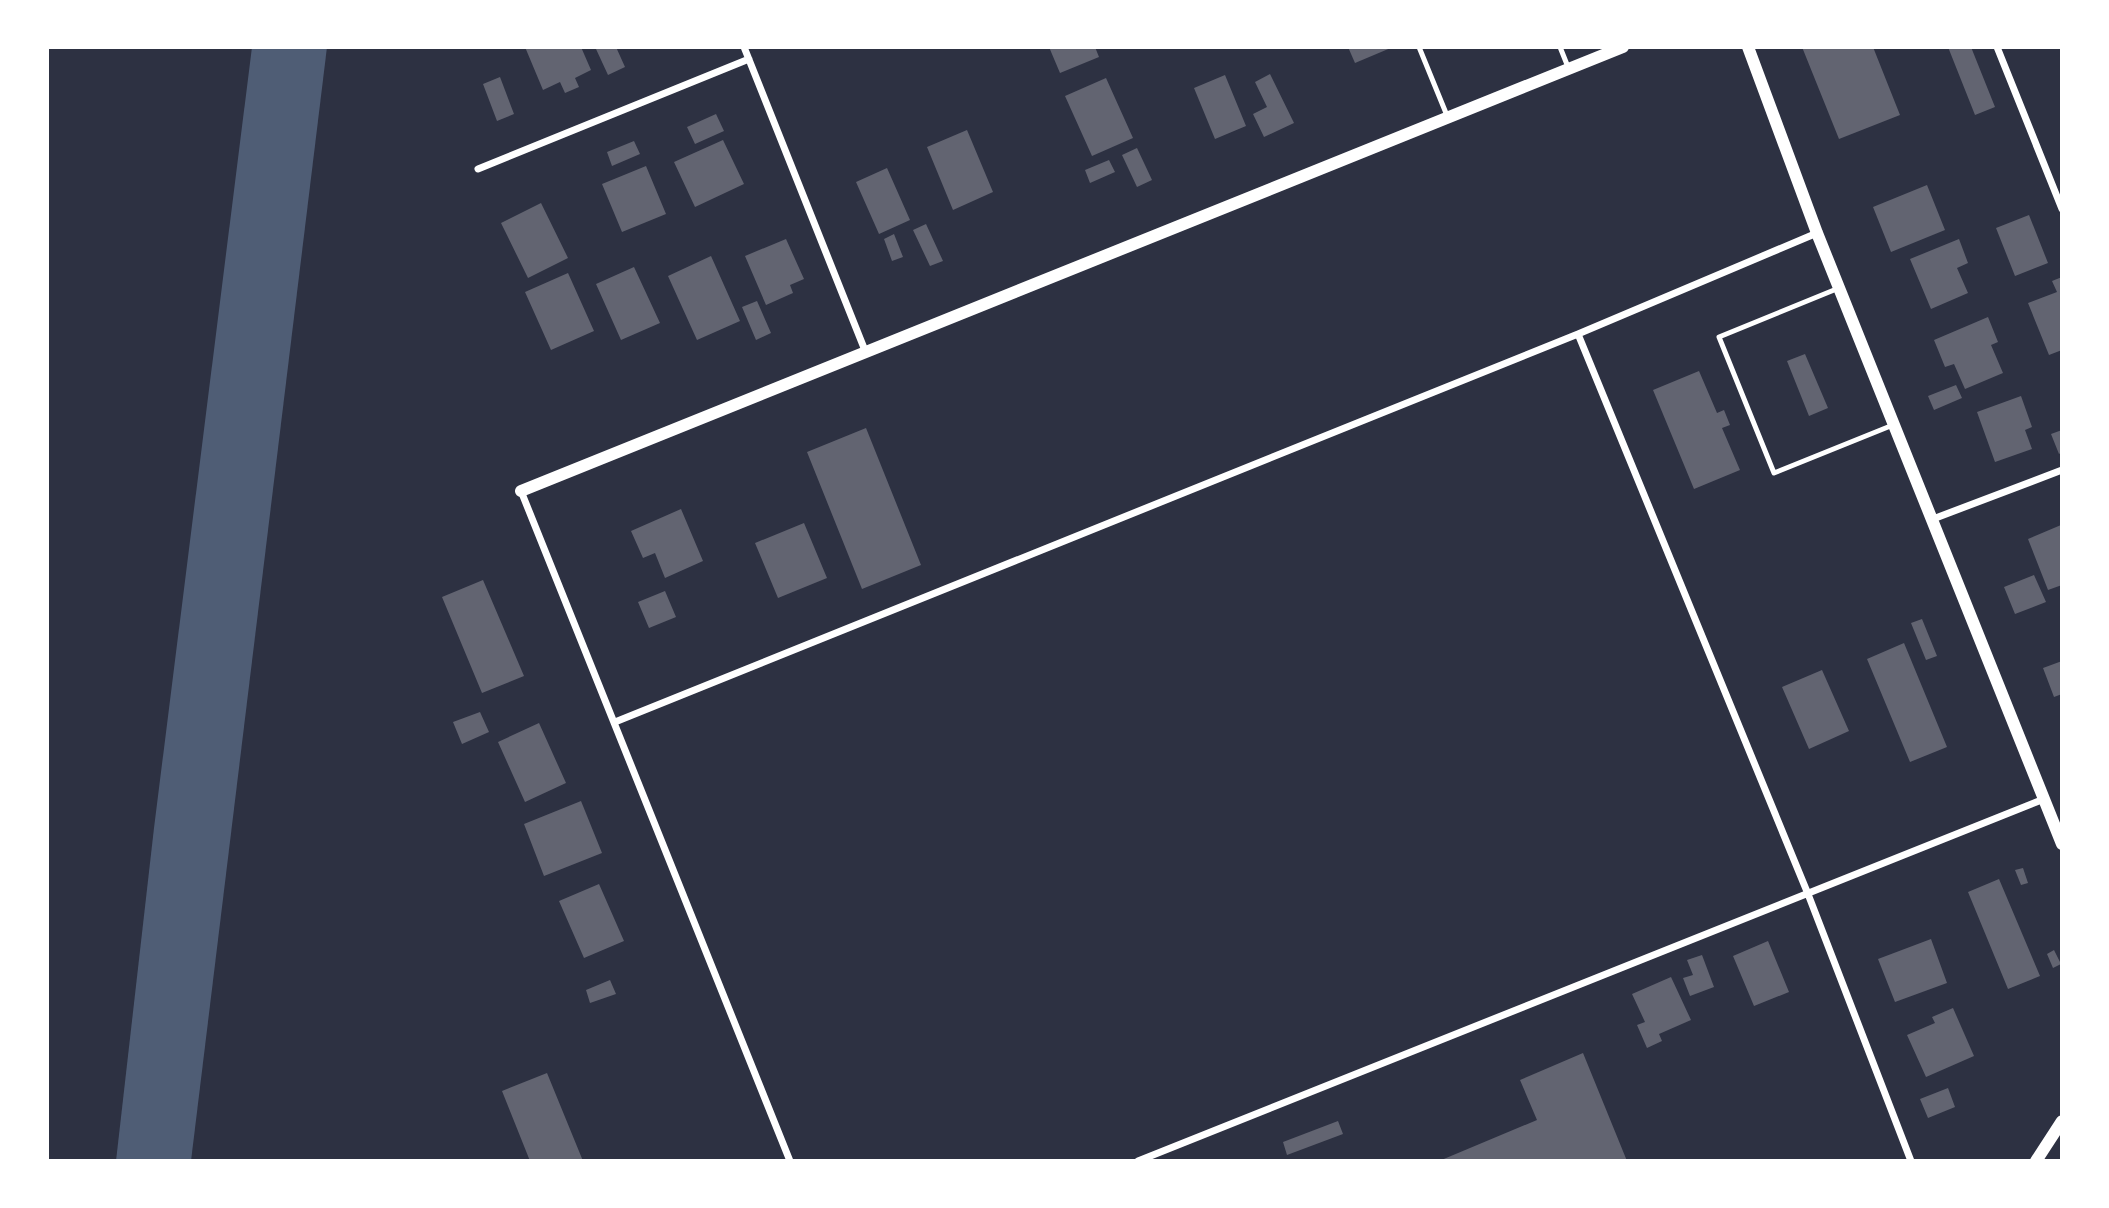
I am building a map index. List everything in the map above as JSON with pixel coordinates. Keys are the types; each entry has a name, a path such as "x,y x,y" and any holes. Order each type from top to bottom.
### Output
{"street":[{"path":"744,47 866,353"},
{"path":"790,1161 521,491 1623,47"},
{"path":"1748,47 1817,233 2062,844"},
{"path":"1997,47 2062,209"},
{"path":"478,169 748,59"},
{"path":"615,722 1578,334 1817,233"},
{"path":"1578,334 1808,894 1911,1161"},
{"path":"1933,519 2062,470"},
{"path":"1138,1161 2044,799"},
{"path":"2036,1161 2062,1121"}],"lane":[{"path":"1419,47 1448,118"},
{"path":"1560,47 1569,69"},
{"path":"1839,288 1719,337 1774,473 1895,424"}],"water":[{"path":"252,47 327,47 191,1161 116,1161 154,828"}],"building":[{"path":"525,47 581,47 591,70 575,78 579,87 565,93 560,82 543,90"},
{"path":"616,47 625,67 608,75 596,49"},
{"path":"1049,47 1095,47 1099,57 1060,73"},
{"path":"1348,47 1393,47 1355,63"},
{"path":"1802,47 1873,47 1900,115 1839,139"},
{"path":"1948,47 1971,47 1995,107 1975,115"},
{"path":"1270,74 1294,123 1264,137 1253,114 1267,107 1255,82"},
{"path":"1225,75 1246,126 1215,139 1194,88"},
{"path":"500,77 514,114 497,121 483,84"},
{"path":"1106,78 1133,138 1092,156 1065,96"},
{"path":"716,114 724,131 695,144 687,127"},
{"path":"967,130 993,192 953,210 927,147"},
{"path":"723,140 744,184 695,207 674,162"},
{"path":"634,141 640,154 612,166 607,152"},
{"path":"1137,148 1152,180 1137,187 1122,155"},
{"path":"1109,160 1115,172 1090,183 1085,170"},
{"path":"646,166 666,214 622,232 602,184"},
{"path":"887,168 910,220 879,234 856,182"},
{"path":"1927,185 1945,230 1891,252 1873,207"},
{"path":"541,203 568,258 528,278 501,223"},
{"path":"2029,215 2048,263 2015,276 1996,228"},
{"path":"926,224 943,261 930,266 913,230"},
{"path":"894,234 903,257 892,261 884,239"},
{"path":"786,239 804,279 790,285 793,293 766,305 745,256"},
{"path":"1959,239 1968,263 1957,268 1968,293 1931,309 1910,259"},
{"path":"711,256 740,321 697,340 668,276"},
{"path":"634,267 660,323 621,340 596,284"},
{"path":"568,273 594,331 551,350 525,292"},
{"path":"2062,277 2062,350 2049,355 2028,303 2057,292 2052,281"},
{"path":"757,301 771,333 756,340 742,307"},
{"path":"1988,317 1998,342 1991,345 2003,373 1965,389 1954,364 1945,367 1934,340"},
{"path":"1805,354 1828,408 1809,416 1787,361"},
{"path":"1699,371 1717,413 1724,410 1730,425 1722,428 1740,470 1694,489 1653,390"},
{"path":"1956,385 1962,398 1934,410 1928,396"},
{"path":"2021,396 2032,427 2025,430 2032,449 1995,462 1977,412"},
{"path":"866,428 921,565 862,589 807,452"},
{"path":"2062,430 2062,452 2059,454 2051,434"},
{"path":"681,509 703,561 665,578 655,553 643,558 631,531"},
{"path":"804,523 827,578 778,598 755,543"},
{"path":"2061,525 2062,585 2048,590 2028,539"},
{"path":"2034,575 2046,602 2015,614 2004,587"},
{"path":"483,580 524,676 482,693 442,597"},
{"path":"665,591 676,617 649,628 638,602"},
{"path":"1922,619 1937,656 1926,660 1911,623"},
{"path":"1904,643 1947,747 1910,762 1867,659"},
{"path":"2062,661 2062,694 2054,697 2043,668"},
{"path":"1822,670 1849,731 1809,749 1782,687"},
{"path":"480,712 489,732 462,744 453,722"},
{"path":"539,723 566,783 525,802 498,742"},
{"path":"581,801 602,853 544,876 524,824"},
{"path":"2023,868 2028,883 2021,885 2015,870"},
{"path":"1999,879 2040,976 2008,989 1968,892"},
{"path":"599,884 624,941 584,958 559,901"},
{"path":"1931,939 1947,983 1895,1002 1878,959"},
{"path":"1768,941 1789,992 1754,1006 1733,956"},
{"path":"2054,950 2061,964 2053,968 2047,954"},
{"path":"1702,955 1714,987 1690,996 1683,978 1693,975 1687,960"},
{"path":"1671,977 1691,1020 1659,1034 1662,1041 1647,1048 1637,1025 1645,1022 1632,994"},
{"path":"610,980 616,994 590,1003 586,990"},
{"path":"1953,1008 1974,1056 1926,1077 1907,1035 1935,1023 1932,1017"},
{"path":"1583,1053 1627,1161 1439,1161 1537,1120 1520,1080"},
{"path":"547,1073 583,1161 530,1161 502,1091"},
{"path":"1948,1088 1955,1107 1928,1118 1920,1099"},
{"path":"1338,1121 1343,1134 1287,1155 1283,1142"}]}
